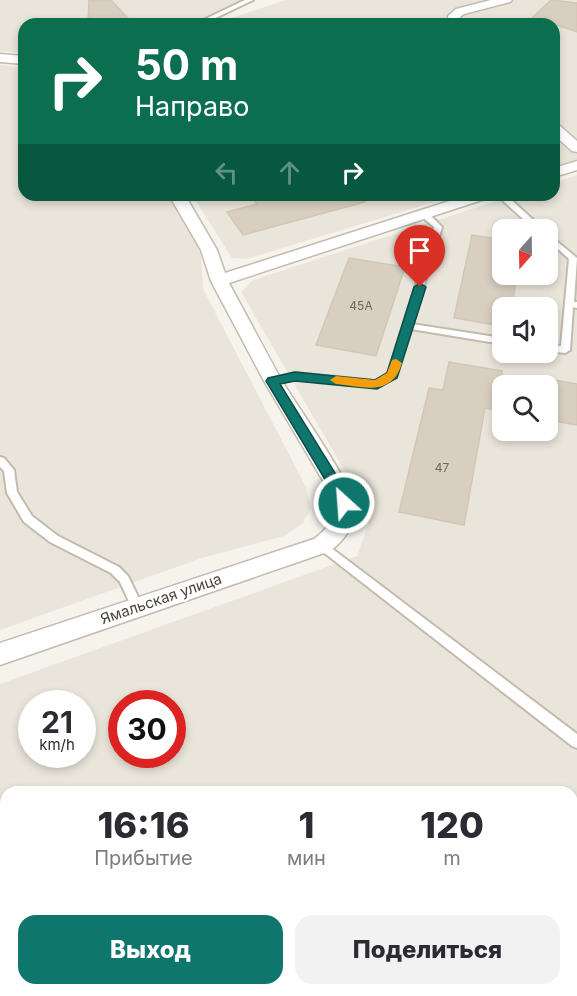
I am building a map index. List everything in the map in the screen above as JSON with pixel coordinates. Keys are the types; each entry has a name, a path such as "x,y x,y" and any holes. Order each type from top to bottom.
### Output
{"street":[{"path":"454,18 460,11 506,0"},
{"path":"0,58 18,60"},
{"path":"560,133 577,148"},
{"path":"560,171 577,165"},
{"path":"180,201 209,250 219,281 273,381 344,503 342,523 333,537 322,545"},
{"path":"219,281 464,201"},
{"name":"Ямальская улица","path":"0,654 322,545"}],"lane":[{"path":"211,18 250,0"},
{"path":"508,201 528,219"},
{"path":"273,381 295,376 377,384 393,375 438,227 424,214"},
{"path":"558,245 575,260 573,304 565,350 558,349"},
{"path":"408,326 492,339"},
{"path":"0,461 9,470 12,493 28,519 54,539 115,570 124,579 136,607"},
{"path":"322,545 577,742"}],"shaded area":[{"path":"0,0 253,0 203,18 18,18 18,52 0,51"},
{"path":"286,0 577,0 577,159 560,164 560,18 232,18"},
{"path":"0,65 18,67 18,201 171,201 201,250 203,289 306,487 311,508 303,523 284,536 202,558 0,630"},
{"path":"577,175 577,786 0,786 0,684 357,556 371,516 241,292 253,280 497,201 560,201 560,181"},
{"path":"196,201 438,201 246,259 232,258"}],"building":[{"path":"89,0 111,0 128,18 88,18"},
{"path":"551,0 577,3 577,32 560,26 560,18 532,18"},
{"path":"255,201 365,202 243,235 227,212 257,204"},
{"path":"472,235 492,238 492,285 515,285 514,297 492,297 492,324 454,318"},
{"path":"349,258 405,267 376,356 316,345"},
{"path":"449,362 502,371 502,375 492,375 492,409 485,408 464,525 399,512 429,388 443,390"},
{"path":"558,381 577,384 577,425 558,422"}],"slow traffic":[{"path":"336,380 377,384 393,375 396,363"}],"route":[{"path":"344,503 273,381 295,376 377,384 393,375 420,287"}]}
